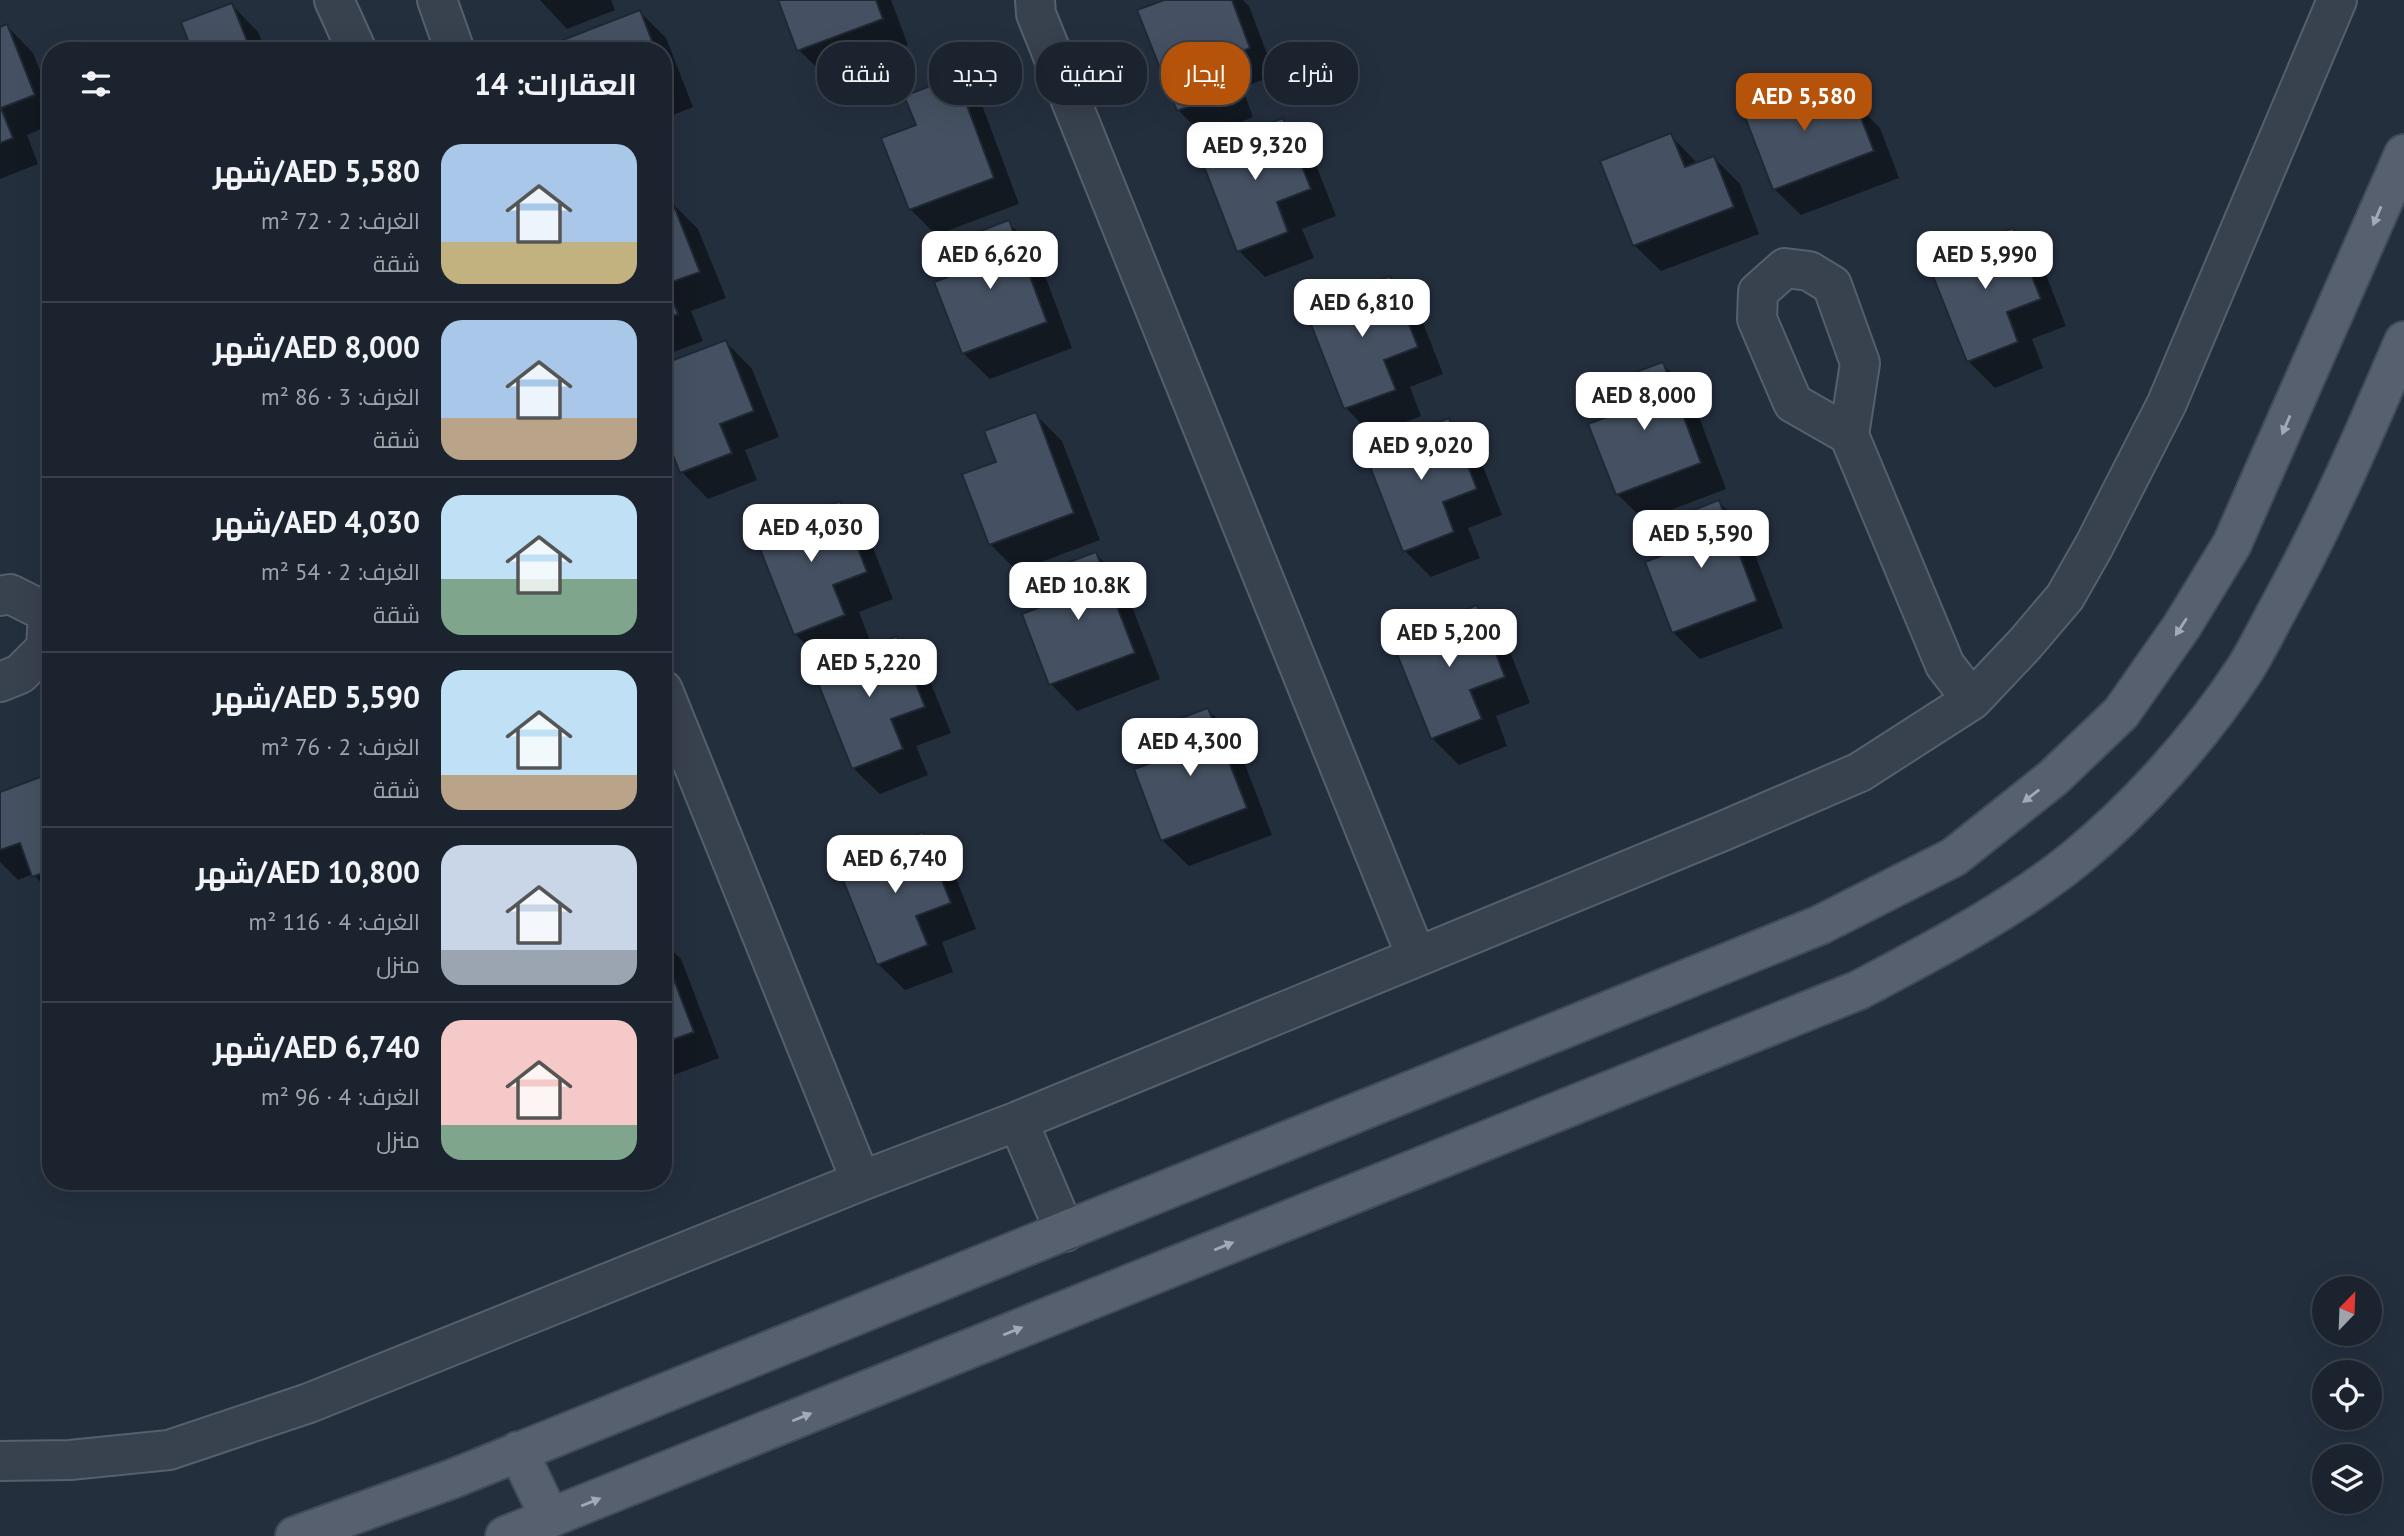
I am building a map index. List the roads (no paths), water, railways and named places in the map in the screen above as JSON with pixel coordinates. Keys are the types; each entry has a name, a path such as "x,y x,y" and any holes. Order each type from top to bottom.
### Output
{"main road":[{"path":"295,1536 452,1479 1820,925 1954,857 2053,778 2121,713 2182,626 2232,544 2404,154"},
{"path":"505,1536 1859,990 1991,919 2075,858 2148,793 2245,669 2295,579 2357,451 2404,341"},
{"path":"518,1451 550,1518"}],"street":[{"path":"334,0 353,42"},
{"path":"437,0 452,42"},
{"path":"0,1461 69,1460 169,1450 309,1403 861,1181 1018,1121 1860,772 1972,700 2065,597 2167,404 2336,0"},
{"path":"1031,5 1416,956"},
{"path":"1849,435 1945,665 1972,700"},
{"path":"0,596 10,594 42,610"},
{"path":"0,682 20,674 42,652"},
{"path":"672,713 861,1181"},
{"path":"1018,1121 1065,1232"}]}
